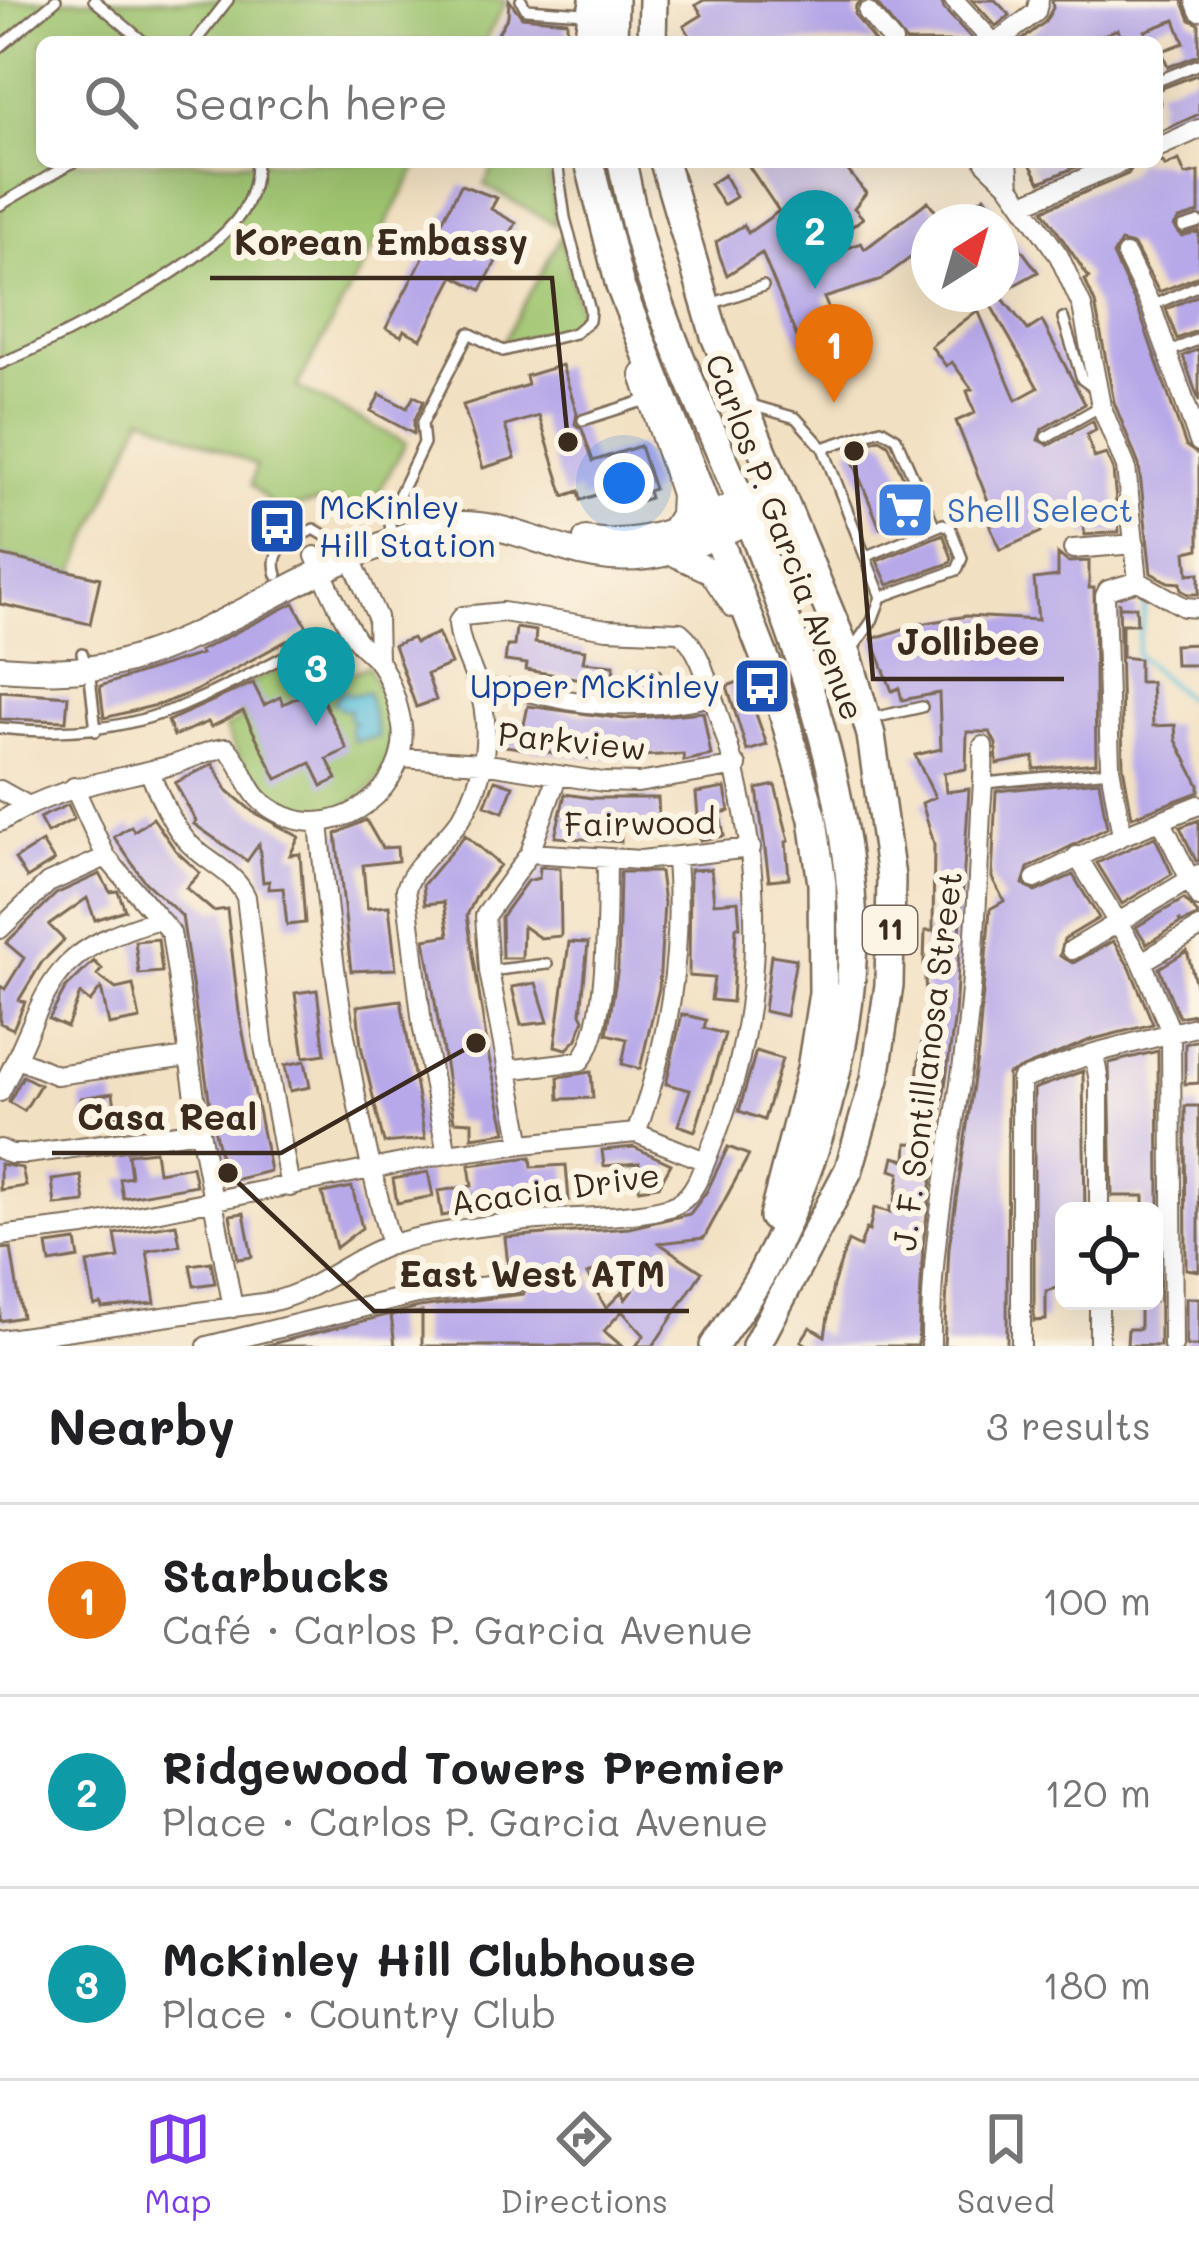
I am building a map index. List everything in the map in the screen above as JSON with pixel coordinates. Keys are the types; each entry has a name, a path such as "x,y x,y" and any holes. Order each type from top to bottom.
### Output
{"main road":[{"path":"652,36 653,0"},
{"name":"Carlos P. Garcia Avenue","path":"623,168 644,257 680,359 744,511 803,671 826,749 851,891 851,986 838,1066 815,1144 764,1270 714,1346"},
{"name":"Carlos P. Garcia Avenue","path":"666,168 706,306 742,403 848,656 867,719 891,878 890,985 875,1079 848,1169 756,1346"},
{"path":"583,169 683,494 674,543"},
{"path":"620,286 776,687 813,819 822,884 825,965 811,1070 778,1190 764,1270"},
{"path":"0,653 85,661 147,655 345,548 390,533 473,524 530,534 586,555 645,560 781,493"},
{"path":"674,543 721,581 776,687"},
{"path":"0,668 58,671 141,640 277,575 318,563"}],"street":[{"path":"955,0 988,36"},
{"path":"1002,36 1036,11 1039,0"},
{"path":"1195,0 1199,10"},
{"path":"868,12 888,36"},
{"path":"1163,145 1199,129"},
{"path":"991,168 1010,186 1071,276 1089,333 1099,398 1126,467 1138,581"},
{"path":"1008,168 1010,186"},
{"path":"1023,204 1109,168"},
{"path":"1126,254 1192,396 1199,440"},
{"path":"1072,549 1135,544"},
{"path":"0,822 27,805 74,787 227,748 255,796 284,816 319,822 363,807 378,794 400,758 402,724 379,661 380,626 345,548"},
{"path":"318,563 359,644 379,661"},
{"path":"1122,836 1111,771 1105,596 1108,590 1138,581 1184,607 1199,608"},
{"name":"Acacia Drive","path":"0,1340 233,1308 303,1292 391,1245 520,1222 670,1207 690,1193 726,1104 743,1037 754,932 751,848 736,766 694,650 680,632 593,627 503,612 463,616 458,622 480,692 485,730 482,763 463,815 411,876 406,890 422,1024 447,1154"},
{"path":"480,692 509,688 637,706 672,706 712,696"},
{"name":"J. F. Sontillanosa Street","path":"931,1346 939,1199 975,966 983,746"},
{"name":"Parkview","path":"400,758 638,783 736,766"},
{"path":"149,771 185,839 239,884 246,898 263,1041 290,1187"},
{"path":"522,1144 489,970 485,916 530,854 557,777"},
{"path":"74,787 106,857 171,933 200,1131 233,1308"},
{"path":"0,790 27,805"},
{"path":"1035,879 1077,856 1199,805"},
{"path":"1162,821 1193,877 1199,898"},
{"path":"319,822 332,962 370,1170 391,1245"},
{"name":"Fairwood","path":"530,854 607,860 676,858 751,848"},
{"path":"1077,856 1142,962 1172,1032 1173,1346"},
{"path":"0,929 48,883 106,857"},
{"path":"636,1133 672,1010 679,937 676,858"},
{"path":"507,1070 580,1061 586,1055 605,956 607,860"},
{"path":"1072,950 1193,877"},
{"path":"0,1092 46,991 74,956 114,933 159,919"},
{"path":"1142,962 1199,928"},
{"path":"1021,1346 1021,1080 1094,1053 1199,1026"},
{"path":"1094,1053 1099,1082 1099,1202"},
{"path":"18,1059 56,1075 128,1057 188,1058"},
{"path":"0,1149 27,1154 200,1131"},
{"path":"0,1236 84,1226 447,1154 522,1144 636,1133 705,1161"},
{"path":"207,1346 232,1344 417,1294 517,1283"},
{"path":"1099,1310 1099,1346"}],"lane":[{"path":"0,46 56,0"},
{"path":"94,0 137,36"},
{"path":"200,36 228,0"},
{"path":"521,0 526,9 549,5 597,14"},
{"path":"1163,79 1199,64"},
{"path":"0,205 63,168"},
{"path":"0,364 54,340 164,278 243,212 256,183 256,168"},
{"path":"390,533 424,443 422,424 470,332 503,351 575,333 589,321 556,168"},
{"path":"557,175 583,169"},
{"path":"1183,226 1199,222"},
{"path":"706,306 763,286"},
{"path":"1151,306 1199,286"},
{"path":"1046,437 1099,398 1082,379 1063,318"},
{"path":"1168,352 1199,339"},
{"path":"583,420 650,398"},
{"path":"742,403 796,418 823,448 881,597 872,621 848,656"},
{"path":"823,448 880,429 889,431 935,527"},
{"path":"867,556 935,527 950,527 962,558 957,570 881,597"},
{"path":"277,575 273,562 283,544 314,529 345,548"},
{"path":"0,728 96,731 172,712 313,643"},
{"path":"85,661 96,731"},
{"path":"867,719 922,707"},
{"path":"985,783 1111,771"},
{"path":"489,970 547,964"}],"green space":[{"path":"0,0 507,0 487,36 36,36 36,168 417,168 297,387 406,443 367,514 335,502 279,511 251,485 256,465 143,416 74,573 0,555"},
{"path":"493,168 550,168 556,225 484,185"},
{"path":"561,236 581,318 569,328 502,344"},
{"path":"322,649 338,679 368,666 386,709 391,736 388,759 363,795 325,812 304,812 263,793 246,771 225,728 242,719 228,693"}],"water":[{"path":"341,690 352,695 368,692 378,737 353,741 350,727 355,723 349,719 350,710 333,703"}],"building":[{"path":"509,0 522,17 567,21 567,36 496,36 508,16"},
{"path":"704,0 863,0 855,15 871,36 690,36 684,26 702,15 696,5"},
{"path":"874,0 941,0 969,36 901,36"},
{"path":"972,0 995,0 1010,15 996,26"},
{"path":"1052,0 1182,0 1190,20 1199,24 1199,55 1168,67 1163,51 1184,43 1175,20 1145,31 1147,36 1120,36 1118,29 1101,36 1027,36 1045,22"},
{"path":"1199,74 1199,114 1163,130 1163,88"},
{"path":"1179,160 1185,175 1199,172 1199,213 1179,219 1174,226 1182,236 1199,231 1199,276 1159,292 1134,245 1121,242 1113,255 1139,311 1186,446 1199,455 1199,549 1186,552 1188,574 1199,573 1199,594 1188,594 1180,583 1151,573 1139,465 1114,402 1095,303 1085,280 1089,278 1043,210 1128,174 1132,168 1163,168 1163,162 1165,166"},
{"path":"750,168 855,168 849,172 866,193 854,208 863,218 849,229 840,219 794,243 808,263 861,243 865,249 911,214 911,257 879,281 824,298 837,328 800,345 762,253 727,275 716,242 744,225 748,233 779,211"},
{"path":"1032,168 1074,168 1040,182"},
{"path":"724,175 736,197 723,205 710,184"},
{"path":"461,185 497,198 491,209 516,223 481,290 454,276 421,339 404,330 401,336 386,328"},
{"path":"1019,246 1038,272 1019,282"},
{"path":"1199,295 1199,330 1177,339 1166,309"},
{"path":"979,312 1016,400 1038,388 995,312 1014,312 1028,330 1042,321 1085,404 1042,429 1038,440 1049,445 1093,421 1096,430 1087,435 1094,458 1106,454 1113,470 1119,532 1085,535 1079,504 1034,516 1041,532 1000,550 990,526 997,523 956,421 975,413 967,391 972,389 952,362 946,366 931,346"},
{"path":"1199,349 1199,401 1183,356"},
{"path":"562,365 577,413 575,424 582,429 593,461 640,446 654,489 648,491 650,498 620,507 614,489 581,500 579,491 564,496 539,416 505,426 515,458 483,468 463,405 528,385 526,376"},
{"path":"380,394 407,408 414,396 424,401 414,421 414,434 371,411"},
{"path":"880,439 888,444 919,512 880,528 848,449"},
{"path":"943,534 950,563 888,585 877,561"},
{"path":"1058,554 1068,562 1089,561 1089,588 1094,588 1096,763 1034,769 1034,757 997,764 990,732 967,732 966,769 944,773 946,792 969,789 955,1014 923,1244 918,1346 809,1346 801,1341 810,1327 825,1336 833,1285 848,1241 860,1247 874,1208 890,1212 894,1207 900,1173 891,1170 894,1157 906,1160 907,1143 932,1144 933,1110 918,1106 923,1089 914,1089 914,1077 924,1026 933,1027 933,995 926,995 924,962 925,931 933,931 934,844 922,803 935,797 915,755 941,749 939,693 902,700 899,688 892,691 872,639 966,616 1038,620 1034,579 1058,576"},
{"path":"0,555 100,578 90,624 0,604"},
{"path":"294,603 308,629 195,691 104,718 100,686 201,654 199,651"},
{"path":"1119,607 1136,607 1137,624 1122,624 1122,657 1139,659 1139,682 1151,682 1153,726 1175,725 1176,740 1199,785 1199,792 1132,817 1123,766"},
{"path":"516,628 536,631 535,643 585,650 583,662 614,665 612,684 526,670 527,664 505,661 507,646 514,646"},
{"path":"438,633 451,664 427,674 436,700 416,707 394,645"},
{"path":"1199,644 1199,665 1175,665 1174,645"},
{"path":"634,670 660,670 666,690 638,692"},
{"path":"744,680 767,745 747,751 727,686"},
{"path":"253,683 264,705 280,697 283,704 317,688 347,749 327,759 337,779 322,786 311,763 277,779 243,711 211,727 208,722 174,736 168,721"},
{"path":"0,691 68,696 66,721 0,719"},
{"path":"528,706 625,719 703,712 711,755 684,761 683,754 590,758 498,745 499,723 523,729"},
{"path":"213,764 227,790 253,812 299,837 290,855 300,854 305,923 287,925 283,888 269,889 269,881 263,882 259,844 247,861 194,824 175,783"},
{"path":"495,780 513,786 503,812 485,805"},
{"path":"1099,781 1107,828 1028,868 1023,884 1035,892 1073,875 1099,918 1064,939 1060,956 1073,963 1113,941 1153,1024 1090,1040 1008,1074 1007,1346 944,1346 949,1247 978,1051 990,909 1004,901 992,878 996,791"},
{"path":"775,785 789,841 789,878 769,880 757,789"},
{"path":"725,788 729,811 720,813 724,836 700,840 696,793"},
{"path":"565,794 658,798 659,822 621,823 621,842 555,837"},
{"path":"68,805 74,819 47,833 39,818"},
{"path":"153,818 176,851 200,873 186,888 213,911 227,909 239,1012 270,1171 226,1182 182,916 145,882 114,837"},
{"path":"366,820 382,848 397,847 398,861 363,865 367,908 389,906 396,969 351,971 336,834"},
{"path":"1199,820 1199,861 1196,861 1180,827"},
{"path":"465,835 500,865 467,915 489,1058 506,1132 472,1137 472,1122 454,1121 425,939 449,935 444,902 425,904 423,885"},
{"path":"1155,837 1172,874 1122,904 1097,863"},
{"path":"42,842 54,861 27,878 15,859"},
{"path":"540,867 560,868 561,936 540,938 523,926 522,958 502,958 501,917 527,881 539,878"},
{"path":"711,869 714,903 738,901 732,1002 711,1000 714,978 689,976 690,870"},
{"path":"620,872 660,872 664,903 659,988 640,1069 622,1064 627,1039 607,1034 618,967"},
{"path":"100,874 110,892 118,891 125,910 95,920 87,898 49,925 64,940 42,962 19,1000 25,1002 13,1029 0,1023 0,986 5,989 24,958 6,943 56,894"},
{"path":"1184,899 1199,915 1181,923 1179,919 1180,923 1147,944 1136,927"},
{"path":"158,939 162,972 139,974 135,941"},
{"path":"569,942 588,943 584,1019 577,1039 567,1049 555,1046"},
{"path":"1187,951 1199,1013 1179,1017 1159,968"},
{"path":"771,955 796,959 786,1016 764,1011"},
{"path":"94,961 102,969 97,975 116,989 133,985 140,1019 109,1025 101,988 90,1002 80,994 67,1027 49,1019 65,989"},
{"path":"536,983 548,1022 521,1025 512,987"},
{"path":"317,990 325,1054 304,1057 295,993"},
{"path":"401,1000 425,1139 384,1143 361,1046 357,1006"},
{"path":"682,1014 706,1020 704,1028 725,1034 695,1131 678,1125 690,1090 666,1084"},
{"path":"1199,1040 1199,1083 1185,1084 1185,1044"},
{"path":"756,1051 782,1059 764,1120 739,1111"},
{"path":"1158,1051 1159,1202 1144,1202 1144,1196 1112,1196 1109,1063"},
{"path":"305,1061 310,1087 290,1091 285,1065"},
{"path":"1083,1071 1085,1202 1055,1202 1055,1288 1046,1291 1046,1320 1034,1321 1034,1089"},
{"path":"591,1072 593,1098 559,1099 558,1077"},
{"path":"23,1076 40,1085 24,1111 9,1102"},
{"path":"113,1093 117,1120 85,1125 81,1098"},
{"path":"1185,1106 1199,1106 1199,1271 1186,1269"},
{"path":"634,1147 671,1164 659,1186 639,1189 639,1163 604,1166 602,1150"},
{"path":"728,1147 749,1155 704,1238 659,1243 702,1272 653,1346 636,1346 644,1335 622,1311 604,1331 622,1346 422,1346 422,1312 391,1315 395,1346 263,1346 419,1307 523,1294 529,1283 522,1271 495,1272 494,1267 508,1266 505,1237 629,1228 690,1214","holes":["658,1257 625,1300 623,1291 606,1308 587,1274 618,1265 618,1261"]},
{"path":"155,1151 158,1172 192,1166 196,1185 123,1198 120,1179 131,1177 128,1154"},
{"path":"531,1157 532,1167 566,1165 569,1200 562,1200 563,1205 502,1210 502,1206 442,1216 438,1191 472,1186 469,1165"},
{"path":"0,1164 22,1168 26,1186 0,1190"},
{"path":"428,1172 433,1196 397,1203 393,1179"},
{"path":"81,1176 85,1202 55,1205 52,1180"},
{"path":"352,1187 362,1228 336,1248 322,1193"},
{"path":"244,1213 252,1257 238,1259 230,1215"},
{"path":"176,1224 180,1245 147,1251 155,1303 94,1305 87,1263 119,1258 115,1234"},
{"path":"76,1241 79,1258 50,1263 47,1245"},
{"path":"11,1248 22,1317 0,1321 0,1249"},
{"path":"211,1262 215,1283 194,1286 190,1265"},
{"path":"1186,1298 1199,1298 1199,1346 1186,1346"},
{"path":"1140,1310 1160,1310 1160,1346 1127,1345 1128,1329 1140,1329"}],"waterway":[{"path":"1113,27 1114,36"},
{"path":"1069,168 1072,173"},
{"path":"1144,594 1137,655 1199,709"}],"place":[{"name":"Ridgewood Towers Premier","path":"815,289"},
{"name":"Starbucks","path":"834,403"},
{"name":"Korean Embassy","path":"568,442"},
{"name":"Jollibee","path":"854,451"},
{"name":"Shell Select","path":"905,510"},
{"name":"McKinley Hill Station","path":"277,526"},
{"name":"Upper McKinley","path":"762,686"},
{"name":"McKinley Hill Clubhouse","path":"316,726"},
{"name":"Casa Real","path":"476,1043"},
{"name":"East West ATM","path":"228,1173"}]}
